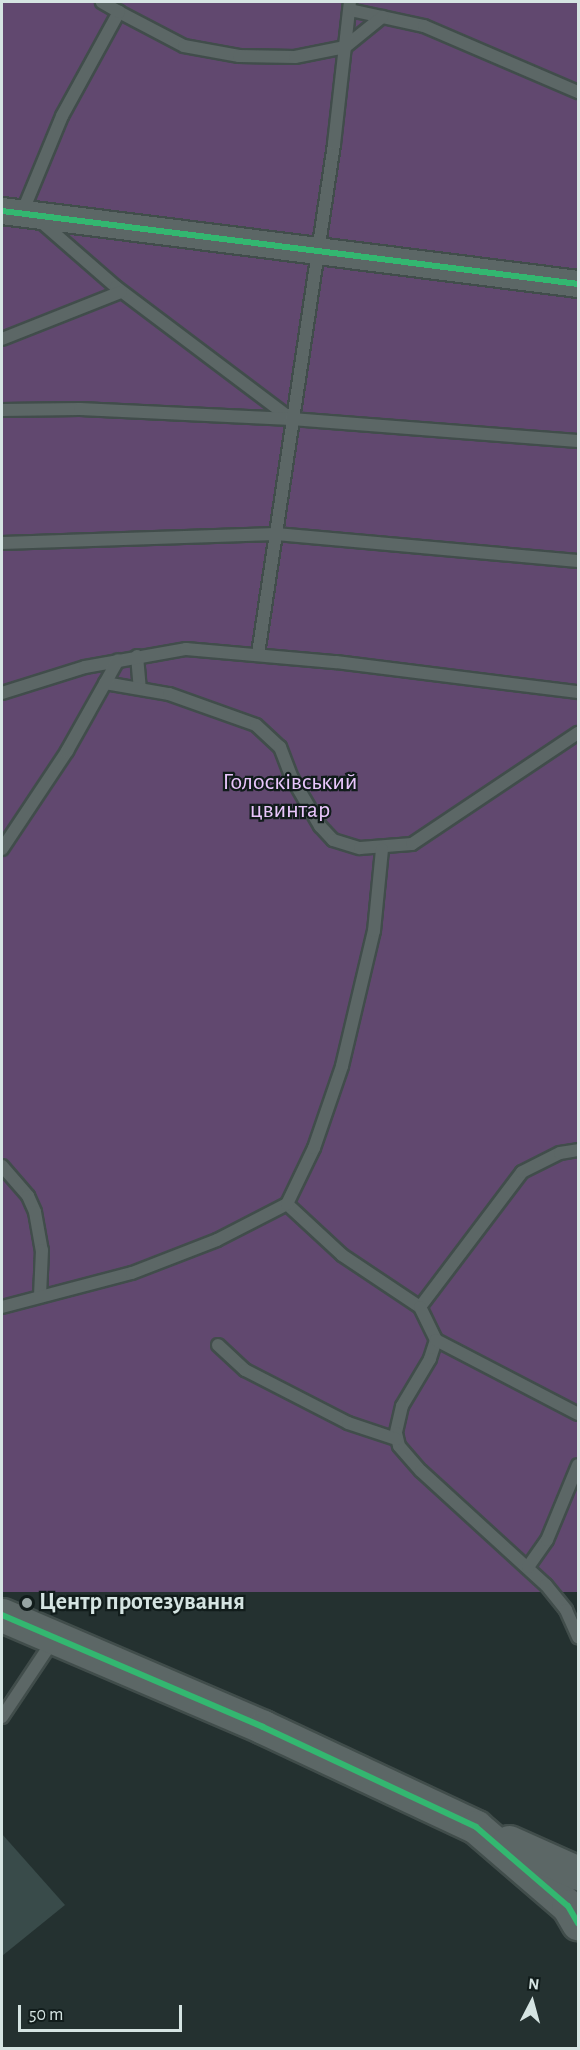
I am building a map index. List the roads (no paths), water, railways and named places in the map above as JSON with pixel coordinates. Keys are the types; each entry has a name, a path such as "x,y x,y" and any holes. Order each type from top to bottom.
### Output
{"street":[{"path":"19,213 579,284"},
{"path":"2,1615 263,1726 579,1873"},
{"path":"476,1827 568,1906 579,1923"}],"lane":[{"path":"102,2 184,46 239,56 295,57 345,47 382,17"},
{"path":"258,654 291,420 318,252 350,6 382,17 424,26 579,92"},
{"path":"119,12 62,116 19,213 291,420"},
{"path":"2,339 122,292"},
{"path":"2,410 80,409 291,420 579,441"},
{"path":"2,543 276,534 579,561"},
{"path":"2,693 118,660 186,649 258,654 578,688"},
{"path":"137,656 140,688"},
{"path":"2,849 67,751 118,660"},
{"path":"105,683 169,694 256,725 280,747 308,808 333,840 382,849 412,844 579,733"},
{"path":"2,1307 40,1295 132,1273 217,1240 287,1204 305,1169 342,1066 374,931 382,849"},
{"path":"420,1308 522,1172 560,1153 579,1150"},
{"path":"2,1166 28,1196 35,1212 42,1250 40,1295"},
{"path":"287,1204 342,1255 420,1308 435,1340 579,1414"},
{"path":"396,1439 402,1406 430,1359 435,1340"},
{"path":"218,1345 245,1370 348,1423 396,1439 421,1471 528,1567 560,1602 579,1637"},
{"path":"528,1567 547,1540 579,1465"},
{"path":"2,1717 54,1638"}],"place":[{"name":"Центр протезування","path":"27,1603"}],"park label":[{"name":"Голосківський цвинтар","path":"290,797"}]}
